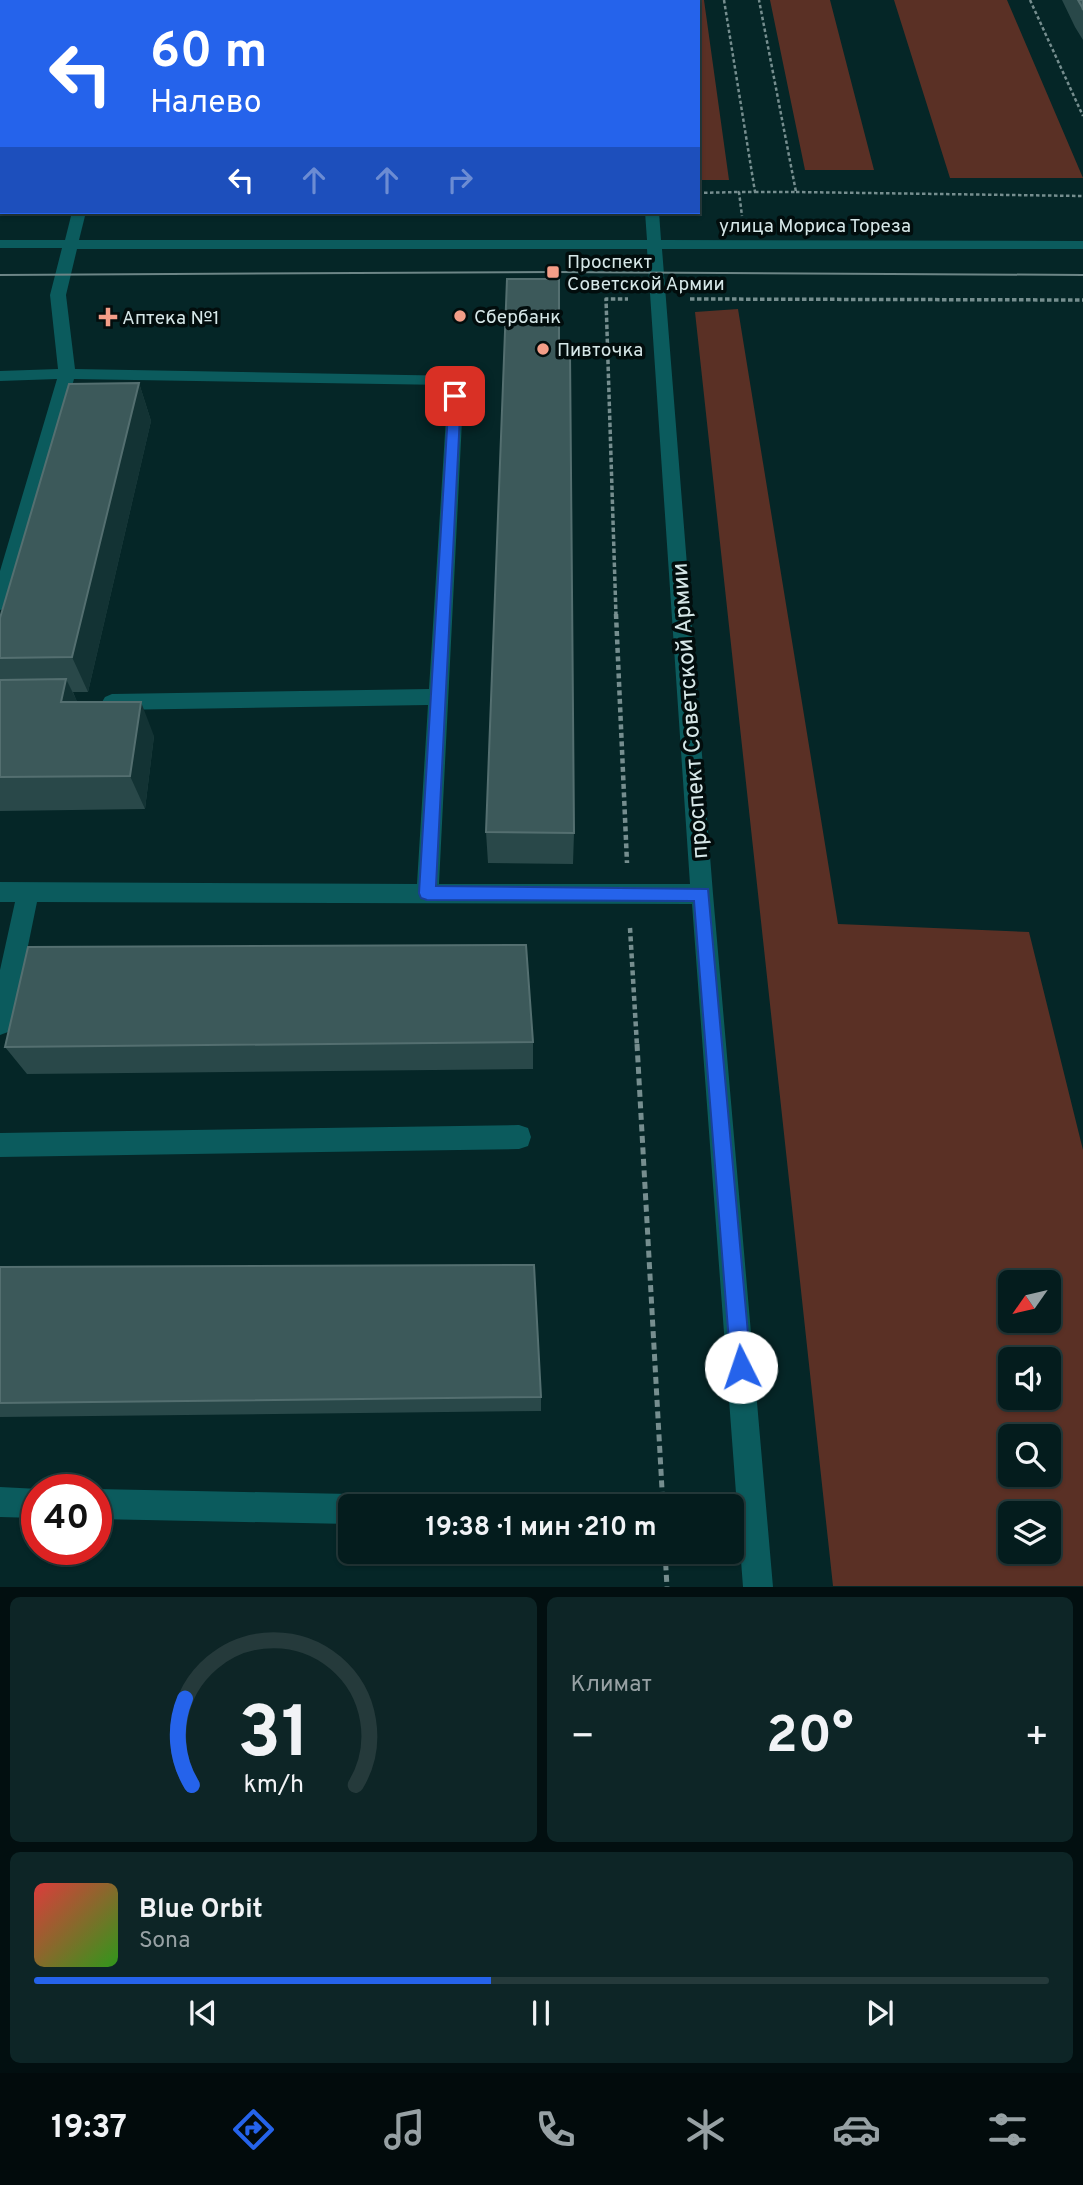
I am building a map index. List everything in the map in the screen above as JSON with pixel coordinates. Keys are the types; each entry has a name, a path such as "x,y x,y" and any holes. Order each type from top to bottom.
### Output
{"street":[{"path":"0,603 67,374 58,295 78,214"},
{"name":"проспект Советской Армии","path":"652,214 702,894 758,1587"},
{"name":"улица Мориса Тореза","path":"0,244 1083,245"},
{"path":"0,376 67,374 457,380 427,893"},
{"path":"96,702 439,697"},
{"path":"0,892 702,894"},
{"path":"0,1024 29,892"},
{"path":"0,1145 519,1137"},
{"path":"0,1503 21,1503"},
{"path":"112,1504 338,1509"}],"path":[{"path":"724,0 755,192"},
{"path":"759,0 796,192"},
{"path":"1030,0 1083,116"},
{"path":"739,192 747,244"},
{"path":"700,193 1083,195"},
{"path":"606,299 1083,300"},
{"path":"666,1564 667,1587"}],"shaded area":[{"path":"700,0 704,0 729,180 700,180"},
{"path":"770,0 830,0 874,170 805,170"},
{"path":"894,0 1007,0 1083,178 950,178"},
{"path":"738,309 838,924 1029,932 1083,1150 1083,1586 833,1586 695,312"}],"building":[{"path":"507,279 559,279 559,352 570,352 574,833 486,832"},
{"path":"139,383 72,657 0,658 0,618 69,384"},
{"path":"66,679 61,702 141,702 130,776 0,777 0,680"},
{"path":"526,945 533,1042 5,1047 28,947"},
{"path":"534,1265 541,1397 0,1403 0,1267"}],"tram line":[{"path":"0,275 553,272 1083,275"}],"place":[{"name":"Проспект Советской Армии","path":"553,272"},
{"name":"Сбербанк","path":"460,316"},
{"name":"Аптека №1","path":"108,317"},
{"name":"Пивточка","path":"543,349"}],"route":[{"path":"455,396 427,893 702,894 741,1367"}]}
